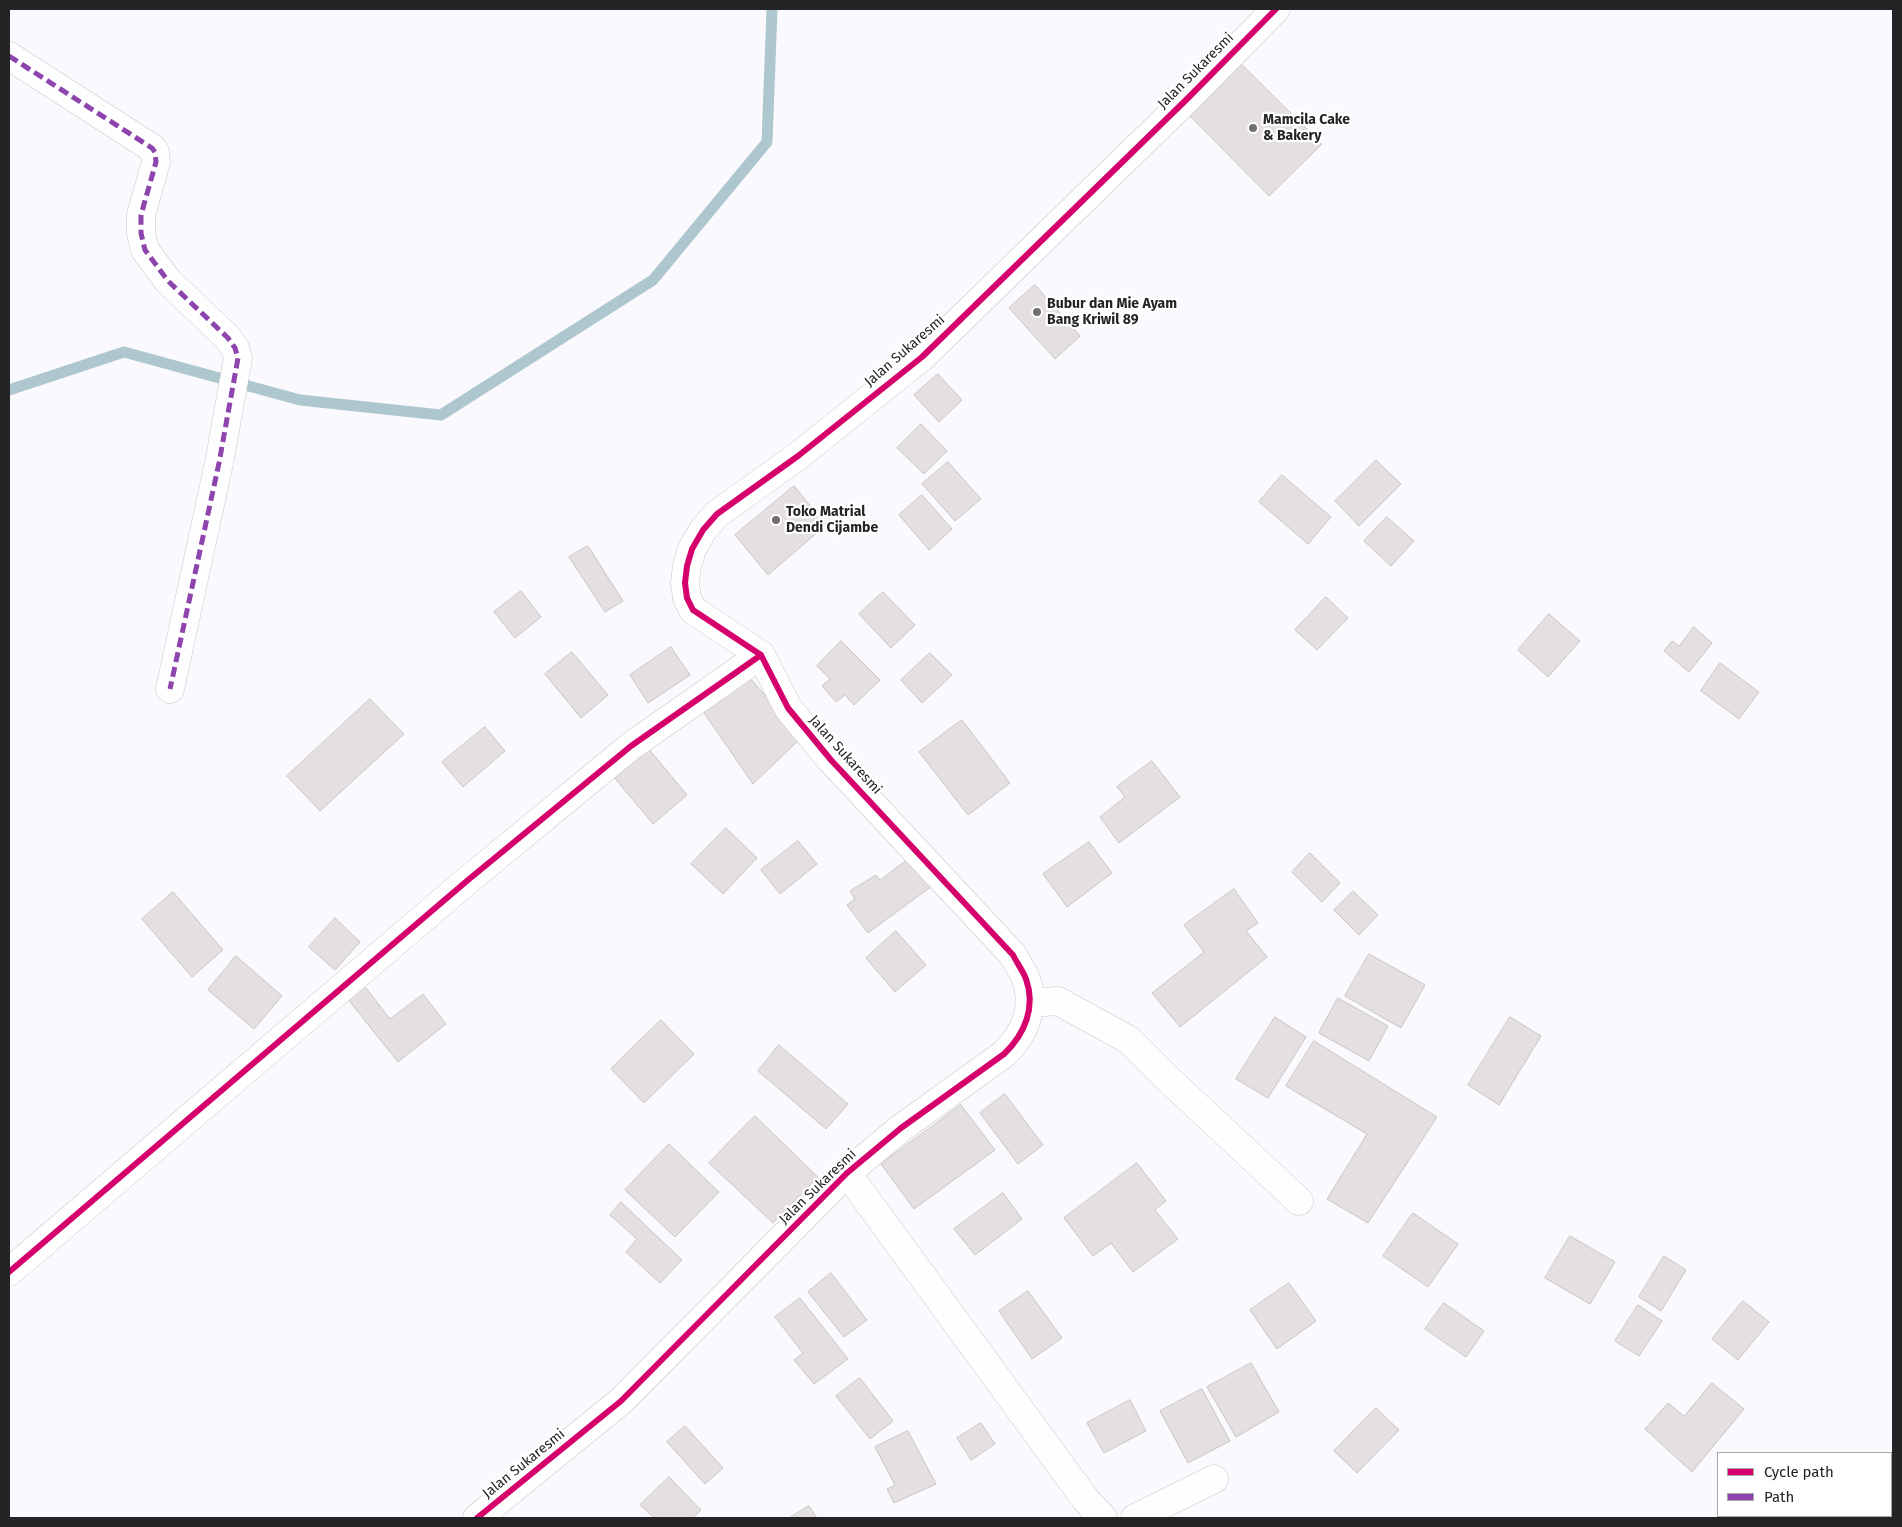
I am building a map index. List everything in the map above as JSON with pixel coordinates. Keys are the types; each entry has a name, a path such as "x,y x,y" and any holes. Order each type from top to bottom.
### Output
{"street":[{"name":"Jalan Sukaresmi","path":"478,1518 621,1401 847,1173 901,1128 1004,1054 1015,1044 1025,1025 1031,1003 1026,980 1013,955 831,760 788,708 761,655 693,610 685,583 692,549 703,530 717,514 798,456 922,356 1187,99 1276,9"},
{"path":"9,56 156,152 156,162 142,215 141,233 145,250 168,280 228,338 235,348 238,358 219,463 170,689"},
{"path":"9,1272 468,880 631,746 761,655"},
{"path":"1031,1003 1058,1001 1129,1040 1299,1201"},
{"path":"847,1173 1086,1500 1103,1518"},
{"path":"1135,1518 1166,1512 1214,1479"}],"building":[{"name":"Mamcila Cake & Bakery","path":"1236,59 1322,144 1269,196 1185,111"},
{"path":"1035,285 1080,336 1055,359 1009,308"},
{"path":"938,374 962,400 939,422 914,395"},
{"path":"921,424 947,451 924,474 897,448"},
{"path":"1376,460 1401,484 1359,526 1335,501"},
{"path":"948,462 981,499 955,521 922,484"},
{"path":"1282,475 1331,517 1308,544 1259,502"},
{"path":"794,486 826,525 768,575 735,535"},
{"path":"922,495 952,529 929,550 899,515"},
{"path":"1387,517 1414,541 1391,566 1364,541"},
{"path":"588,546 623,601 605,612 569,557"},
{"path":"521,591 541,617 515,638 494,612"},
{"path":"883,592 915,625 891,648 859,614"},
{"path":"1326,597 1348,618 1317,650 1295,630"},
{"path":"1549,614 1580,641 1548,677 1518,650"},
{"path":"1694,627 1712,643 1689,672 1664,651 1672,641 1679,646"},
{"path":"841,641 880,680 854,705 845,695 836,702 822,686 830,679 817,666"},
{"path":"671,647 690,675 648,703 630,675"},
{"path":"572,652 608,695 581,718 545,674"},
{"path":"930,653 952,675 922,703 901,680"},
{"path":"1720,663 1759,692 1739,719 1701,691"},
{"path":"749,677 802,737 753,784 700,707"},
{"path":"370,699 404,734 320,811 287,776"},
{"path":"962,720 1010,783 968,815 919,752"},
{"path":"485,727 505,751 463,787 442,762"},
{"path":"648,748 687,795 653,824 613,776"},
{"path":"1152,761 1180,797 1119,843 1100,817 1125,797 1117,787"},
{"path":"726,828 757,858 723,894 691,864"},
{"path":"798,841 817,864 780,894 761,870"},
{"path":"1089,842 1112,873 1067,907 1043,874"},
{"path":"1310,853 1340,883 1322,902 1292,872"},
{"path":"911,857 932,886 868,933 847,905 855,899 850,891 876,875 880,880"},
{"path":"1234,889 1258,923 1246,931 1267,957 1180,1027 1152,993 1204,952 1184,925"},
{"path":"1353,891 1378,915 1359,935 1334,910"},
{"path":"173,892 223,950 192,977 142,919"},
{"path":"335,918 360,942 335,970 309,947"},
{"path":"896,931 926,965 895,992 866,958"},
{"path":"1369,954 1425,985 1401,1028 1345,996"},
{"path":"236,956 282,996 254,1029 208,990"},
{"path":"363,984 390,1019 423,994 446,1024 398,1062 346,997"},
{"path":"1338,998 1388,1026 1369,1061 1319,1033"},
{"path":"1275,1017 1306,1037 1268,1098 1236,1079"},
{"path":"1510,1017 1541,1036 1499,1105 1468,1085"},
{"path":"661,1020 694,1054 644,1103 611,1069"},
{"path":"1314,1041 1437,1117 1368,1223 1327,1199 1367,1134 1286,1086"},
{"path":"779,1045 848,1104 826,1129 758,1071"},
{"path":"1005,1094 1043,1145 1018,1164 980,1113"},
{"path":"961,1105 995,1150 914,1209 881,1164"},
{"path":"755,1116 818,1177 773,1223 709,1163"},
{"path":"669,1144 719,1192 675,1237 625,1190"},
{"path":"1137,1163 1166,1201 1155,1210 1178,1239 1133,1272 1111,1243 1093,1256 1064,1218"},
{"path":"1003,1193 1022,1219 975,1255 954,1229"},
{"path":"621,1202 682,1260 660,1283 626,1252 637,1239 610,1215"},
{"path":"1413,1213 1458,1244 1428,1287 1383,1256"},
{"path":"1570,1236 1615,1262 1590,1304 1545,1278"},
{"path":"1664,1256 1686,1270 1661,1311 1639,1297"},
{"path":"831,1273 867,1320 844,1337 808,1292"},
{"path":"1289,1283 1316,1321 1277,1349 1250,1310"},
{"path":"1028,1291 1062,1338 1032,1359 999,1311"},
{"path":"800,1298 848,1359 814,1384 794,1360 803,1353 775,1317"},
{"path":"1743,1301 1769,1322 1738,1360 1712,1339"},
{"path":"1444,1303 1484,1331 1466,1357 1425,1329"},
{"path":"1638,1305 1662,1321 1639,1356 1615,1341"},
{"path":"1251,1363 1279,1412 1236,1437 1207,1387"},
{"path":"860,1378 893,1421 870,1439 836,1396"},
{"path":"1712,1383 1744,1409 1692,1472 1645,1429 1668,1403 1684,1416"},
{"path":"1202,1389 1230,1441 1188,1463 1160,1411"},
{"path":"1130,1400 1146,1431 1104,1453 1087,1423"},
{"path":"1376,1408 1399,1430 1357,1473 1334,1451"},
{"path":"981,1423 995,1444 971,1460 957,1438"},
{"path":"685,1426 723,1468 705,1484 667,1442"},
{"path":"908,1431 936,1484 894,1503 887,1489 895,1485 875,1447"},
{"path":"669,1477 701,1510 693,1518 654,1518 640,1505"},
{"path":"809,1506 817,1518 789,1518"},
{"path":"1825,1517 1826,1518 1778,1518"}],"waterway":[{"path":"9,390 124,352 300,400 441,415 653,280 767,142 772,9"}],"marked path":[{"path":"9,56 152,148 155,152 156,162 141,215 141,233 145,250 168,281 228,338 235,348 238,358 219,463 170,689"}],"cycle path":[{"path":"477,1518 621,1401 847,1173 901,1128 1004,1054 1018,1038 1027,1020 1030,1000 1029,989 1026,979 1013,955 831,760 788,708 761,655 693,610 687,598 685,583 692,549 703,530 717,514 798,456 922,357 1187,99 1276,9"},
{"path":"9,1272 468,880 631,746 761,655"}],"place":[{"name":"Mamcila Cake & Bakery","path":"1253,128"},
{"name":"Bubur dan Mie Ayam Bang Kriwil 89","path":"1037,312"},
{"name":"Toko Matrial Dendi Cijambe","path":"776,520"}]}
